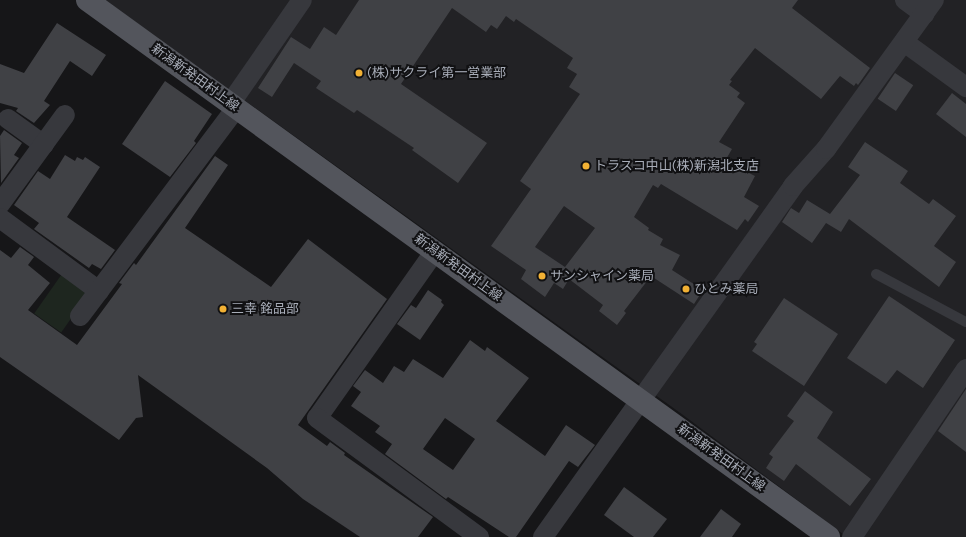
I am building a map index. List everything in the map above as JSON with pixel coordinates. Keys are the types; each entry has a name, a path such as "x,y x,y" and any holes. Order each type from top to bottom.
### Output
{"main road":[{"name":"新潟新発田村上線","path":"87,0 642,399 828,537"}],"street":[{"path":"80,316 233,106 302,0"},
{"path":"543,537 793,186 826,149 929,7 905,0"},
{"path":"904,42 966,87"},
{"path":"0,204 65,115"},
{"path":"8,119 44,144"},
{"path":"0,218 99,291"},
{"path":"435,251 317,418 479,537"},
{"path":"852,537 966,369"}],"lane":[{"path":"876,274 966,322"}],"shaded area":[{"path":"105,0 966,0 966,537 847,537 679,412"},
{"path":"64,271 91,290 61,333 34,314"}],"building":[{"path":"359,0 798,0 792,8 870,68 858,85 856,83 854,86 840,76 821,99 755,48 730,80 732,81 729,85 740,93 737,97 745,103 719,142 732,149 725,161 755,176 744,197 759,206 748,222 745,219 737,230 661,184 658,188 653,185 634,217 649,228 648,230 663,239 660,245 680,255 672,270 703,290 694,304 651,276 624,311 626,313 617,325 599,311 603,305 569,279 563,289 554,283 545,297 521,279 526,270 491,246 531,189 520,181 580,94 569,87 577,74 567,68 573,58 516,19 514,22 506,16 497,29 491,25 486,32 452,8 401,84 487,143 458,183 412,150 414,148 357,110 354,113 316,88 321,81 294,63 272,97 258,88 291,37 310,49 324,27 336,35","holes":["564,206 595,228 565,267 535,247"]},
{"path":"57,23 106,55 92,76 70,61 44,101 50,105 34,123 16,111 18,108 0,103 0,64 24,73"},
{"path":"895,73 913,85 896,111 878,99"},
{"path":"165,81 212,114 194,141 196,143 170,177 122,144"},
{"path":"952,93 966,104 966,137 936,114"},
{"path":"4,130 22,143 14,155 19,158 1,183 0,136"},
{"path":"865,142 908,171 900,183 929,204 933,199 956,216 934,246 956,262 939,287 849,219 841,232 826,223 812,243 782,222 791,208 799,213 807,200 830,214 860,175 848,167"},
{"path":"65,155 75,161 77,157 83,160 85,157 100,167 67,217 115,250 101,269 92,264 89,268 34,229 39,223 14,205 38,171 50,179"},
{"path":"215,156 228,165 185,228 271,287 308,239 387,299 298,425 327,446 330,442 345,453 344,455 433,517 418,537 360,537 303,499 267,468 138,375 143,417 136,418 119,440 0,357 0,250 11,258 20,247 34,257 28,265 50,283 28,310 77,345 122,284 119,283 134,263 136,265"},
{"path":"428,290 442,300 441,302 444,305 420,340 397,324 411,305 416,308"},
{"path":"889,296 955,340 923,388 897,370 886,384 847,358"},
{"path":"784,298 838,334 804,386 752,351 757,344 754,342"},
{"path":"470,340 485,351 487,347 529,378 496,421 545,456 566,425 595,445 578,467 569,461 516,537 509,537 448,497 446,499 385,454 392,444 375,432 380,426 351,406 361,392 353,386 365,370 383,383 394,366 404,372 413,359 443,378","holes":["445,418 475,439 453,470 423,449"]},
{"path":"966,389 966,452 938,431"},
{"path":"805,391 833,412 817,438 871,479 850,506 796,464 784,481 766,468 773,457 769,454 794,421 787,416"},
{"path":"624,487 667,519 653,537 634,537 604,515"},
{"path":"721,509 741,524 732,537 700,537"}],"place":[{"name":"(株)サクライ第一営業部","path":"359,73"},
{"name":"トラスコ中山(株)新潟北支店","path":"586,166"},
{"name":"サンシャイン薬局","path":"542,276"},
{"name":"ひとみ薬局","path":"686,289"},
{"name":"三幸 銘品部","path":"223,309"}]}
